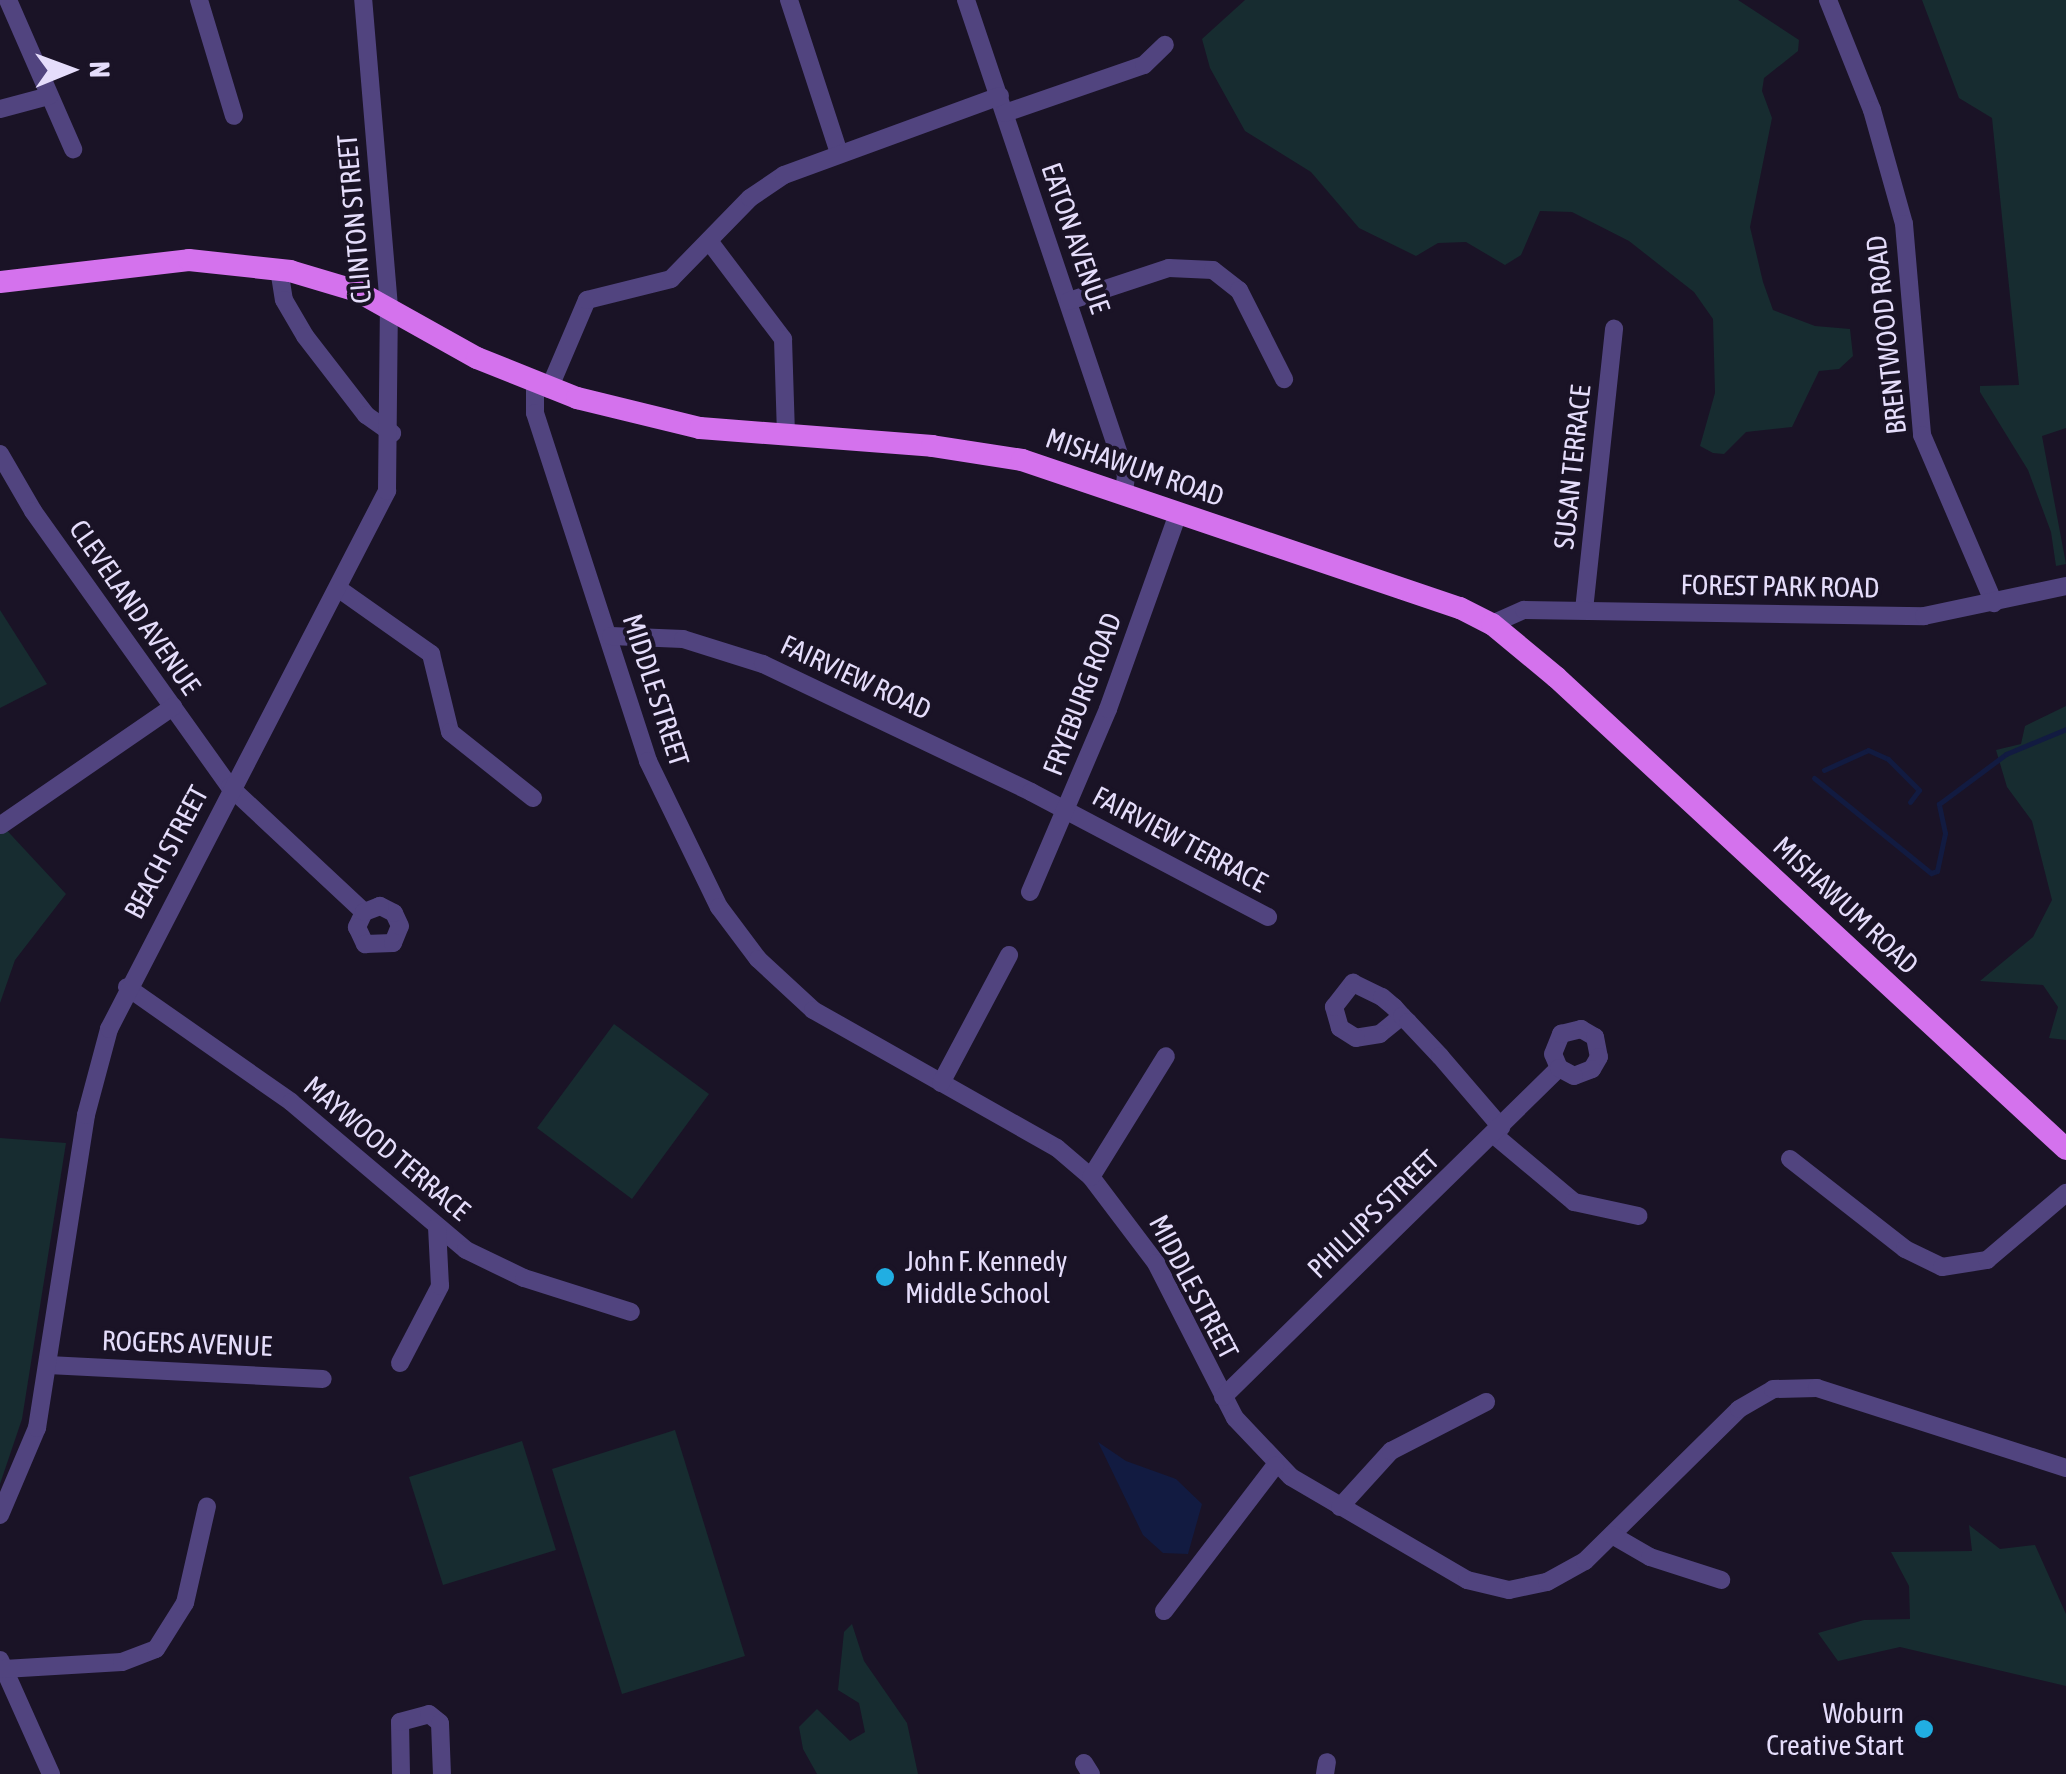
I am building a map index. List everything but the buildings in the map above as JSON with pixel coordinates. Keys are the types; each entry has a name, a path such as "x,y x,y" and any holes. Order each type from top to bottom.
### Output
{"main road":[{"name":"MISHAWUM ROAD","path":"0,282 166,261 279,269 389,307 542,387 675,423 985,452 1444,601 1492,624 2066,1150"}],"street":[{"path":"8,0 73,149"},
{"path":"199,0 234,116"},
{"name":"CLINTON STREET","path":"363,0 389,307 392,433"},
{"path":"789,0 838,153"},
{"name":"EATON AVENUE","path":"966,0 1126,475 1124,494"},
{"name":"BRENTWOOD ROAD","path":"1828,0 1872,110 1904,224 1922,435 1994,603"},
{"path":"542,387 584,303 666,282 762,187 838,153 1144,64 1166,46"},
{"path":"0,110 49,96"},
{"path":"709,241 782,340 786,436"},
{"path":"1068,301 1169,268 1213,270 1239,290 1284,378"},
{"path":"279,269 284,300 305,336 366,416 392,433"},
{"name":"SUSAN TERRACE","path":"1584,610 1614,329"},
{"name":"MIDDLE STREET","path":"542,387 534,409 657,784 732,925 813,1010 1058,1148 1091,1176 1156,1263 1223,1397 1275,1466 1467,1580 1498,1590 1527,1588 1569,1572 1612,1535 1738,1410 1781,1387 1830,1392 2066,1468"},
{"name":"BEACH STREET","path":"0,1516 30,1455 90,1099 127,986 383,503 392,433"},
{"name":"CLEVELAND AVENUE","path":"0,454 231,788 364,912"},
{"name":"FRYEBURG ROAD","path":"1030,892 1066,810 1178,513"},
{"name":"FOREST PARK ROAD","path":"1492,624 1516,611 1913,616 2066,586"},
{"path":"338,590 432,654 450,732 533,798"},
{"name":"FAIRVIEW ROAD","path":"610,636 667,636 752,660 1066,810"},
{"path":"1,824 172,707"},
{"name":"FAIRVIEW TERRACE","path":"1066,810 1268,918"},
{"path":"941,1082 1008,954"},
{"name":"MAYWOOD TERRACE","path":"127,986 291,1102 437,1228 498,1268 631,1312"},
{"path":"1402,1016 1497,1130 1574,1202 1639,1216"},
{"path":"1091,1176 1166,1056"},
{"name":"PHILLIPS STREET","path":"1223,1397 1558,1068"},
{"path":"1790,1159 1906,1249 1942,1267 1987,1260 2066,1194"},
{"path":"400,1364 440,1286 437,1228"},
{"name":"ROGERS AVENUE","path":"48,1365 323,1379"},
{"path":"1340,1507 1392,1451 1486,1402"},
{"path":"1164,1612 1275,1466"},
{"path":"52,1774 2,1664 122,1662 156,1649 184,1603 207,1506"},
{"path":"1612,1535 1650,1557 1721,1580"},
{"path":"401,1774 400,1722 429,1714 440,1723 442,1774"}],"green space":[{"path":"1245,0 1738,0 1799,40 1798,51 1764,78 1762,91 1772,118 1750,227 1763,282 1773,310 1815,326 1850,329 1853,356 1839,369 1819,371 1792,427 1746,432 1724,454 1700,446 1715,393 1713,319 1694,292 1629,241 1572,212 1540,211 1521,255 1505,265 1466,242 1438,243 1416,256 1359,228 1311,172 1245,131 1210,68 1202,39"},
{"path":"1922,0 2066,0 2066,428 2042,436 2066,564 2056,566 2051,532 2028,470 1980,392 1980,386 2019,385 1992,118 1959,98"},
{"path":"0,610 47,684 0,708"},
{"path":"2066,706 2066,1040 2049,1038 2058,1007 2043,985 1980,981 2033,937 2052,900 2032,821 2007,787 1996,750 2021,744 2025,726"},
{"path":"0,823 66,894 15,960 0,1003"},
{"path":"614,1024 709,1094 632,1199 537,1128"},
{"path":"0,1138 66,1143 22,1419 0,1484"},
{"path":"675,1430 745,1656 622,1694 552,1469"},
{"path":"522,1441 556,1550 443,1585 409,1477"},
{"path":"1969,1525 2000,1549 2035,1545 2066,1614 2066,1686 1900,1647 1838,1661 1818,1633 1864,1620 1910,1619 1909,1586 1891,1552 1972,1551"},
{"path":"852,1624 864,1661 907,1723 918,1774 817,1774 803,1749 799,1727 817,1709 850,1741 865,1732 859,1703 838,1690 844,1632"}],"water":[{"path":"1098,1442 1126,1461 1176,1479 1202,1504 1188,1554 1163,1553 1143,1535"}],"waterway":[{"path":"1814,778 1931,873 1937,871 1945,833 1939,804 2006,754 2066,729"},
{"path":"1824,770 1868,750 1888,759 1919,790 1910,802"}],"place":[{"name":"John F. Kennedy Middle School","path":"885,1277"},
{"name":"Woburn Creative Start","path":"1924,1729"}]}
